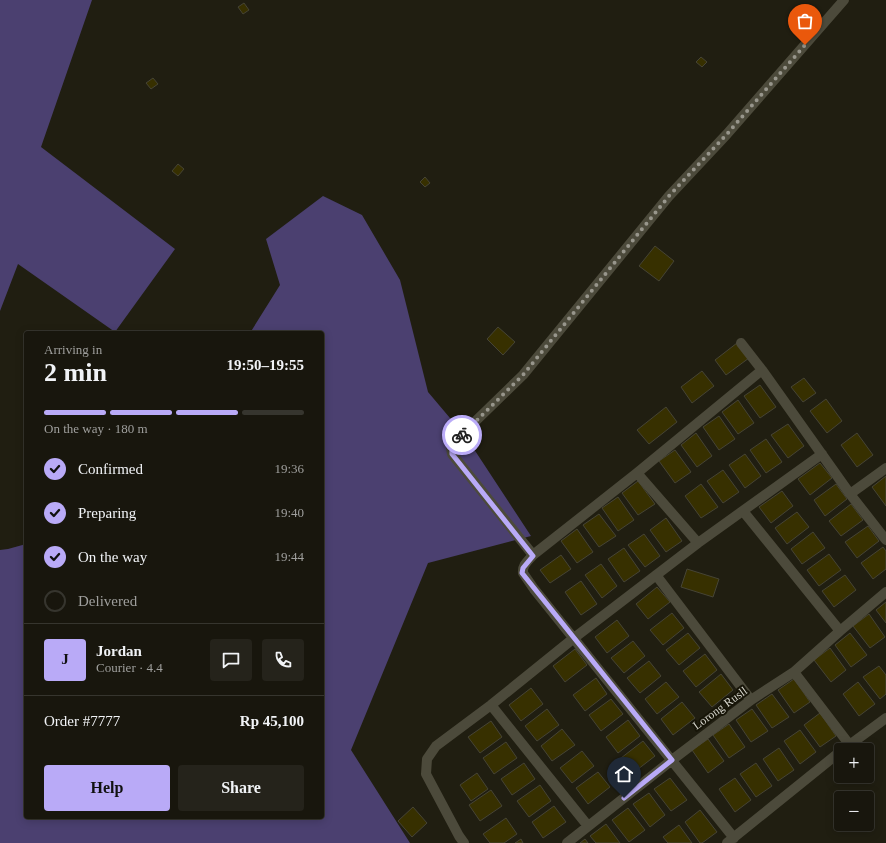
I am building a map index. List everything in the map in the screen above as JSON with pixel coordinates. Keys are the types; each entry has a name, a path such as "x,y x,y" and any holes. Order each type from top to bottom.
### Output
{"street":[{"path":"533,556 452,454 454,443 523,375 669,196 727,134 844,0"},
{"path":"741,343 762,370 850,494 886,540"},
{"path":"762,370 533,556 523,568 522,573 672,760 731,840 834,756"},
{"path":"464,843 426,774 427,759 436,746 491,705 574,638 698,543 822,454"},
{"path":"850,494 886,468"},
{"path":"637,473 698,543"},
{"path":"743,511 840,631"},
{"path":"656,575 751,700"},
{"name":"Lorong Rusll","path":"567,843 751,700 794,672 886,592"},
{"path":"794,672 841,743"},
{"path":"491,705 588,826"},
{"path":"851,743 886,718"}],"shaded area":[{"path":"0,0 92,0 41,147 175,249 116,331 114,331 18,264 0,311"},
{"path":"323,196 362,215 400,280 428,392 466,437 531,536 428,563 351,750 410,843 0,843 0,550 24,545 24,819 324,819 324,331 251,331 280,285 266,239"}],"building":[{"path":"244,3 249,10 243,14 238,7"},
{"path":"701,57 707,62 702,67 696,62"},
{"path":"153,78 158,84 151,89 146,83"},
{"path":"178,164 184,169 178,176 172,171"},
{"path":"425,177 430,183 425,187 420,182"},
{"path":"655,246 674,261 659,281 639,266"},
{"path":"498,327 515,342 503,355 487,339"},
{"path":"737,343 749,358 726,375 715,360"},
{"path":"702,371 714,386 692,403 681,387"},
{"path":"804,378 816,393 803,402 791,387"},
{"path":"760,385 776,407 760,418 744,396"},
{"path":"826,399 842,421 827,433 810,411"},
{"path":"738,400 754,423 738,434 722,412"},
{"path":"666,407 677,422 649,444 637,430"},
{"path":"719,416 735,439 719,450 703,427"},
{"path":"788,424 804,446 788,458 771,435"},
{"path":"696,433 712,456 697,467 681,445"},
{"path":"857,433 873,455 857,467 841,445"},
{"path":"766,439 782,462 766,473 750,450"},
{"path":"675,450 691,472 675,483 659,461"},
{"path":"745,454 761,476 745,488 729,465"},
{"path":"820,463 832,478 810,495 798,479"},
{"path":"723,470 739,492 723,503 707,481"},
{"path":"886,476 886,506 872,487"},
{"path":"638,481 655,504 638,515 622,493"},
{"path":"701,484 718,507 701,518 685,496"},
{"path":"836,484 847,499 825,516 814,500"},
{"path":"782,491 793,506 771,523 759,507"},
{"path":"618,497 634,520 618,531 602,508"},
{"path":"851,504 863,520 841,536 829,521"},
{"path":"797,512 809,527 787,544 775,528"},
{"path":"599,514 616,536 599,547 583,525"},
{"path":"666,518 682,541 666,552 650,530"},
{"path":"868,526 879,541 857,558 845,542"},
{"path":"577,529 593,552 577,563 561,541"},
{"path":"813,532 825,548 802,564 791,549"},
{"path":"644,534 660,556 645,567 628,545"},
{"path":"883,547 886,551 886,569 873,579 861,563"},
{"path":"624,548 640,571 624,582 608,559"},
{"path":"829,554 841,570 819,586 807,570"},
{"path":"561,555 571,569 550,583 540,570"},
{"path":"601,564 617,586 602,598 585,575"},
{"path":"687,569 719,579 713,597 681,587"},
{"path":"845,575 856,590 834,607 822,591"},
{"path":"581,581 597,604 581,615 565,592"},
{"path":"657,587 670,602 648,619 636,604"},
{"path":"886,602 886,623 876,610"},
{"path":"672,613 684,628 663,645 650,630"},
{"path":"869,614 885,637 870,648 853,626"},
{"path":"617,620 629,636 607,653 595,637"},
{"path":"688,633 700,648 679,665 666,650"},
{"path":"850,633 867,655 851,667 835,645"},
{"path":"633,641 645,656 624,673 611,658"},
{"path":"830,648 846,670 831,682 814,660"},
{"path":"575,649 587,665 565,682 553,666"},
{"path":"705,654 717,670 696,687 683,671"},
{"path":"649,661 661,676 640,693 627,678"},
{"path":"879,666 886,675 886,694 880,699 863,677"},
{"path":"721,674 733,690 712,707 699,692"},
{"path":"596,678 607,694 585,711 573,695"},
{"path":"794,679 810,702 794,713 778,690"},
{"path":"666,682 679,697 657,714 645,699"},
{"path":"858,682 875,704 859,716 843,694"},
{"path":"531,688 543,704 521,721 509,705"},
{"path":"772,694 789,717 772,728 756,705"},
{"path":"611,699 623,714 601,731 589,715"},
{"path":"682,702 695,718 673,735 661,719"},
{"path":"547,709 559,725 537,741 525,726"},
{"path":"752,709 768,731 751,742 736,720"},
{"path":"820,713 836,736 820,747 804,725"},
{"path":"628,720 640,736 618,753 606,737"},
{"path":"491,721 502,737 480,753 468,737"},
{"path":"729,724 745,747 729,758 713,735"},
{"path":"562,729 575,745 552,761 541,746"},
{"path":"800,730 816,752 800,764 784,741"},
{"path":"708,739 724,761 708,773 692,750"},
{"path":"643,741 655,756 633,773 621,758"},
{"path":"506,742 517,758 494,774 483,758"},
{"path":"779,748 794,770 778,781 763,759"},
{"path":"582,751 594,766 572,783 560,768"},
{"path":"524,763 535,779 512,795 501,779"},
{"path":"756,763 772,786 756,797 740,774"},
{"path":"598,772 610,787 588,804 576,788"},
{"path":"477,773 488,789 471,801 460,785"},
{"path":"670,778 687,800 671,811 654,789"},
{"path":"735,778 751,800 735,812 719,789"},
{"path":"540,785 551,801 529,817 517,801"},
{"path":"491,790 502,806 480,821 469,805"},
{"path":"649,793 665,815 650,827 633,804"},
{"path":"554,806 566,822 543,838 532,822"},
{"path":"413,807 427,823 412,837 398,821"},
{"path":"628,808 645,830 629,842 612,820"},
{"path":"700,810 717,832 702,843 700,843 685,822"},
{"path":"506,818 517,834 504,843 490,843 483,834"},
{"path":"606,824 620,843 596,843 590,836"},
{"path":"679,825 692,843 668,843 663,837"},
{"path":"521,839 523,843 515,843"},
{"path":"585,839 588,843 580,843"}],"way so far":[{"path":"462,435 523,375 669,196 727,134 805,45"}],"route":[{"path":"462,435 454,443 452,454 533,556 526,563 522,573 672,760 624,798"}]}
